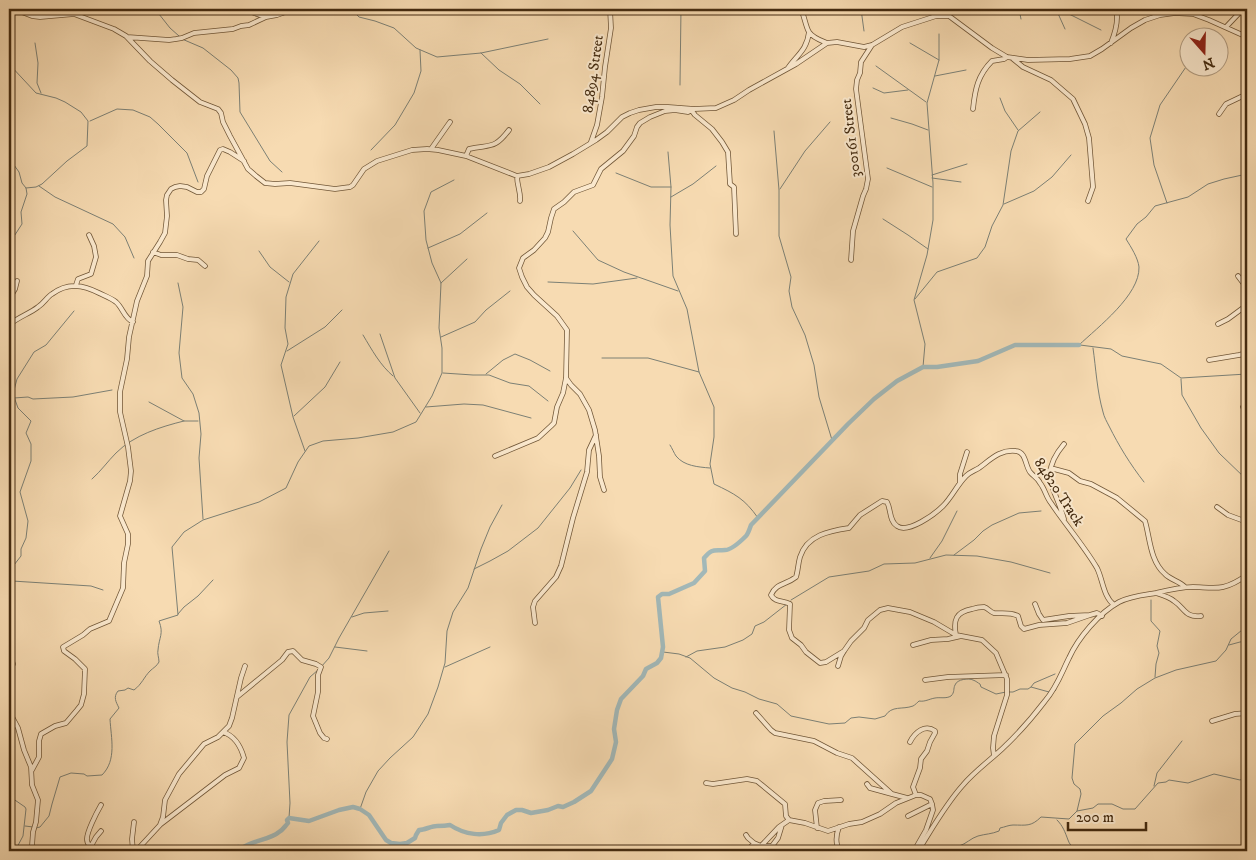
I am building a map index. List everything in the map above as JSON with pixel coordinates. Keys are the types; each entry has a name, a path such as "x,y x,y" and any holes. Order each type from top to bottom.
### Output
{"street":[{"path":"14,9 40,17 74,14 114,29 127,37 150,61 186,91 200,102 218,109 248,169 265,183 290,183 319,188 342,189 353,185 364,169 377,161 412,150 431,149 455,153 517,176 529,174 549,167 607,132 622,117 639,110 668,107 693,110 723,106 787,69 827,43 837,42 864,47 872,45 910,24 936,16 949,16"},
{"path":"251,9 254,13 266,17"},
{"path":"127,37 168,40 182,38 194,33 237,28 294,9"},
{"name":"84894 Street","path":"591,142 597,125 602,97 610,35 610,9"},
{"path":"787,69 803,50 809,32 801,9"},
{"path":"944,9 949,16 992,48 1051,80 1073,99 1088,138 1093,187 1088,201"},
{"path":"1111,43 1117,22 1116,9"},
{"path":"1226,27 1243,9"},
{"path":"1012,58 1028,60 1090,56 1145,20 1175,13 1193,14 1247,37"},
{"path":"809,32 827,43"},
{"name":"300161 Street","path":"851,260 853,231 868,179 856,89 861,62 872,45"},
{"path":"973,109 981,74 992,61 1004,59 1007,56"},
{"path":"1219,114 1226,104 1247,94"},
{"path":"693,110 695,115 712,129 728,152 730,184 734,187 736,234"},
{"path":"495,456 538,438 554,423 566,378 567,330 557,316 527,287 519,271 522,258 534,250 545,238 554,210 574,192 593,185 601,169 623,151 634,136 638,125 650,117 665,111 688,112 693,110"},
{"path":"431,149 450,122"},
{"path":"466,156 469,149 492,146 503,138 509,130"},
{"path":"32,770 39,757 41,734 55,726 66,723 77,710 83,698 85,669 64,651 63,647 84,635 90,629 110,620 123,588 128,538 120,516 131,471 120,412 120,397 128,359 129,337 137,301 147,276 148,261 165,233 168,216 167,195 171,189 180,186 201,192 220,150 223,149 230,152 246,162"},
{"path":"517,176 517,184 521,195 520,201"},
{"path":"76,286 78,279 92,273 96,251 89,235"},
{"path":"153,252 161,255 177,254 188,259 198,260 205,266"},
{"path":"1238,276 1247,288"},
{"path":"9,299 17,281"},
{"path":"9,325 37,308 56,291 76,286 88,288 112,300 120,306 127,318 133,322"},
{"path":"1218,324 1247,305"},
{"path":"1209,360 1239,356 1247,353"},
{"path":"566,378 587,404 594,424 601,482 604,490"},
{"path":"535,623 533,607 535,601 556,577 561,566 587,472 589,450 596,436"},
{"path":"1064,444 1050,470 1050,480 1064,521"},
{"name":"84820 Track","path":"844,651 826,662 820,663 816,661 792,638 790,630 790,604 776,601 772,598 771,595 775,587 788,583 796,577 800,556 804,549 816,536 851,527 860,516 882,501 887,502 892,518 897,526 901,528 913,526 939,510 971,472 998,454 1009,451 1022,454 1031,473 1040,482 1049,501 1098,570 1107,596 1114,605"},
{"path":"960,483 960,474 967,452"},
{"path":"1050,470 1054,469 1069,473 1080,481 1091,484 1117,498 1145,521 1153,554 1160,568 1167,576 1185,587"},
{"path":"1217,507 1228,515 1247,522"},
{"path":"918,851 961,786 1018,733 1046,701 1062,676 1069,658 1082,635 1114,605 1130,598 1169,589 1225,587 1247,575"},
{"path":"1156,593 1172,599 1188,614 1201,616"},
{"path":"1035,604 1041,618 1046,620 1090,615"},
{"path":"959,636 955,627 958,615 963,610 984,607 992,612 1010,613 1018,616 1024,629 1043,624 1067,623 1097,613 1102,616"},
{"path":"838,666 840,656 864,628 868,620 880,610 888,608 910,612 934,622 959,636 982,640 996,653 1006,676 1008,695 994,736 994,756"},
{"path":"1039,614 1039,622 1043,624"},
{"path":"913,645 959,636"},
{"path":"237,697 282,660 288,652 293,651 302,660 321,667 318,675 318,692 313,716 320,733 327,739"},
{"path":"9,653 13,664 9,674"},
{"path":"160,825 165,800 179,774 204,744 218,737 229,726 245,666"},
{"path":"925,680 948,677 1006,676"},
{"path":"9,691 12,702 10,713 20,733 32,770 32,785 38,800 30,851"},
{"path":"756,713 775,732 814,741 837,754 852,758 892,794"},
{"path":"1212,721 1235,714 1247,713"},
{"path":"910,742 924,728 934,729 935,731 927,752 921,759 920,768 913,787 916,795"},
{"path":"135,851 160,825 225,775 242,765 244,758 235,739 230,734 223,732"},
{"path":"706,783 713,784 747,779 757,781 784,804 786,816 789,820"},
{"path":"867,784 870,788 907,798"},
{"path":"761,846 789,820 828,831 862,822 880,814 896,803 916,795 925,797 931,802 933,810 914,851"},
{"path":"817,828 816,810 818,803 841,800"},
{"path":"908,816 931,802"},
{"path":"91,849 87,839 91,824 100,805"},
{"path":"134,822 132,839 135,851"},
{"path":"772,851 772,846 778,838 782,825"},
{"path":"839,827 836,840 840,851"},
{"path":"91,849 101,831"},
{"path":"746,835 754,843 761,846 772,846"},
{"path":"748,851 754,843"}],"waterway":[{"path":"155,9 179,36"},
{"path":"351,9 359,17 394,28 416,48 437,57 481,53 548,39"},
{"path":"680,85 681,9"},
{"path":"861,9 864,31"},
{"path":"1019,9 1021,19"},
{"path":"1056,9 1065,29"},
{"path":"1059,9 1101,30"},
{"path":"923,367 925,344 914,300 927,255 933,220 933,183 927,103 939,60 939,34"},
{"path":"182,39 203,48 231,70 238,78 240,112 270,161 282,172"},
{"path":"35,43 38,63 37,83 41,93"},
{"path":"910,43 939,60"},
{"path":"371,150 395,125 414,93 421,71 420,50"},
{"path":"481,53 499,70 520,84 540,104"},
{"path":"9,64 36,93 65,102 81,112 88,121 87,146 42,184 26,188"},
{"path":"876,66 926,102"},
{"path":"935,76 966,70"},
{"path":"1167,203 1154,165 1150,138 1160,105 1178,78"},
{"path":"873,88 884,93 908,90"},
{"path":"1000,98 1005,111 1018,130"},
{"path":"90,121 117,109 133,110 150,117 187,153 198,182"},
{"path":"915,299 937,272 977,258 985,247 992,226 1003,205 1011,151 1018,131 1040,112"},
{"path":"891,118 928,130"},
{"path":"780,189 805,151 830,122"},
{"path":"774,131 779,190 779,236 791,277 789,291 792,307 805,335 814,365 819,397 832,440"},
{"path":"668,152 671,187 670,225 673,276 687,309 699,372 714,407 714,437 710,464 714,484 739,498 749,506 758,518"},
{"path":"1004,204 1034,191 1052,177 1071,155"},
{"path":"9,158 19,172 27,194 21,212 22,224 9,244"},
{"path":"932,175 967,164"},
{"path":"671,197 693,184 716,166"},
{"path":"887,168 932,187"},
{"path":"616,173 651,187 671,187"},
{"path":"1079,345 1107,320 1133,288 1139,267 1136,256 1126,239 1137,224 1155,206 1188,197 1208,184 1247,174"},
{"path":"932,178 961,182"},
{"path":"36,828 40,827 49,816 60,777 71,773 87,776 102,775 107,769 110,763 112,748 110,719 119,708 115,700 116,693 128,688 134,690 157,665 159,662 158,651 161,632 159,621 178,615 172,547 184,532 203,520 259,502 286,488 298,462 309,446 323,441 393,432 416,422 432,396 442,373 442,348 439,328 441,283 432,263 426,240 424,211 431,192 454,180"},
{"path":"39,186 55,197 113,224 125,237 134,258"},
{"path":"428,248 460,234 487,213"},
{"path":"883,219 928,249"},
{"path":"573,231 598,260 624,272 678,291"},
{"path":"305,451 293,417 281,365 288,344 285,328 286,297 293,274 319,241"},
{"path":"259,251 270,267 289,282"},
{"path":"441,283 467,259"},
{"path":"548,282 593,284 637,278"},
{"path":"178,283 183,307 179,353 182,378 193,394 199,413 201,434 199,458 203,519"},
{"path":"441,337 475,322 486,310 510,291"},
{"path":"287,351 325,327 342,310"},
{"path":"9,588 14,565 21,556 21,549 26,538 28,521 20,492 31,461 31,444 26,433 31,421 18,408 13,394 17,379 34,352 46,345 74,311"},
{"path":"380,334 395,378 420,413"},
{"path":"363,335 380,362 393,376"},
{"path":"231,851 275,835 288,823 287,820 289,818 309,821 353,807 369,815 386,840 391,843 400,844 407,843 415,838 419,830 435,826 450,825 468,833 487,834 499,830 501,823 507,815 516,810 531,813 558,806 563,807 574,802 591,791 612,759 616,742 614,729 621,699 643,676 646,669 657,663 661,658 663,647 658,597 694,583 705,571 704,558 709,553 730,548 744,538 751,525 874,399 897,381 923,367 937,367 978,361 1015,345 1079,345"},
{"path":"1080,345 1111,349 1122,356 1161,364 1181,378 1247,374"},
{"path":"1093,348 1104,416 1121,448 1144,482"},
{"path":"486,374 503,360 515,354 550,371"},
{"path":"602,358 648,358 699,372"},
{"path":"294,416 325,387 340,362"},
{"path":"443,373 489,375 510,383 529,386 548,401"},
{"path":"1181,379 1182,395 1201,428 1219,453 1247,480"},
{"path":"14,398 73,397 112,390"},
{"path":"149,402 184,421 198,421"},
{"path":"426,407 464,404 483,405 531,418"},
{"path":"92,479 116,453 131,441 157,429 184,421"},
{"path":"670,445 676,456 683,462 710,468"},
{"path":"474,569 508,551 538,528 570,488 581,470"},
{"path":"360,809 366,792 378,771 413,737 428,714 445,663 447,631 453,612 468,588 490,527 502,505"},
{"path":"930,558 942,541 957,511"},
{"path":"954,555 992,525 1019,513 1041,511"},
{"path":"321,667 329,658 389,551"},
{"path":"791,600 829,577 869,571 884,564 915,563 946,555 977,556 1011,562 1050,573"},
{"path":"178,614 213,580"},
{"path":"12,581 91,586 103,590"},
{"path":"1151,600 1151,621 1160,631 1155,677"},
{"path":"686,657 697,651 725,647 743,640 752,634 755,626 764,622 787,604"},
{"path":"352,617 364,613 388,611"},
{"path":"1077,811 1081,794 1080,789 1074,784 1072,778 1075,744 1103,716 1137,689 1155,678 1176,670 1216,661 1226,650 1231,639 1247,626"},
{"path":"1229,645 1247,641"},
{"path":"335,647 367,651"},
{"path":"445,667 490,647"},
{"path":"663,652 679,654 690,658 714,678 732,688 777,704 791,716 829,724 845,723 851,718 859,717 875,719 885,716 891,710 913,706 919,701 949,697 953,693 956,683 963,680 974,680 981,687 996,694 1006,692"},
{"path":"9,662 9,669"},
{"path":"289,818 287,742 289,715 310,677 318,670"},
{"path":"1031,687 1034,683 1055,674"},
{"path":"1009,692 1031,687 1049,692"},
{"path":"1154,786 1157,773 1182,741"},
{"path":"957,851 959,846 975,837 996,832 1000,828 1008,826 1031,824 1041,817 1069,819 1077,811 1093,808 1098,804 1112,804 1123,809 1135,809 1158,783 1169,780 1188,783 1214,774 1240,780 1247,777"},
{"path":"9,796 26,809 23,836 15,851"},
{"path":"1057,820 1075,851"},
{"path":"25,826 33,827"}]}
